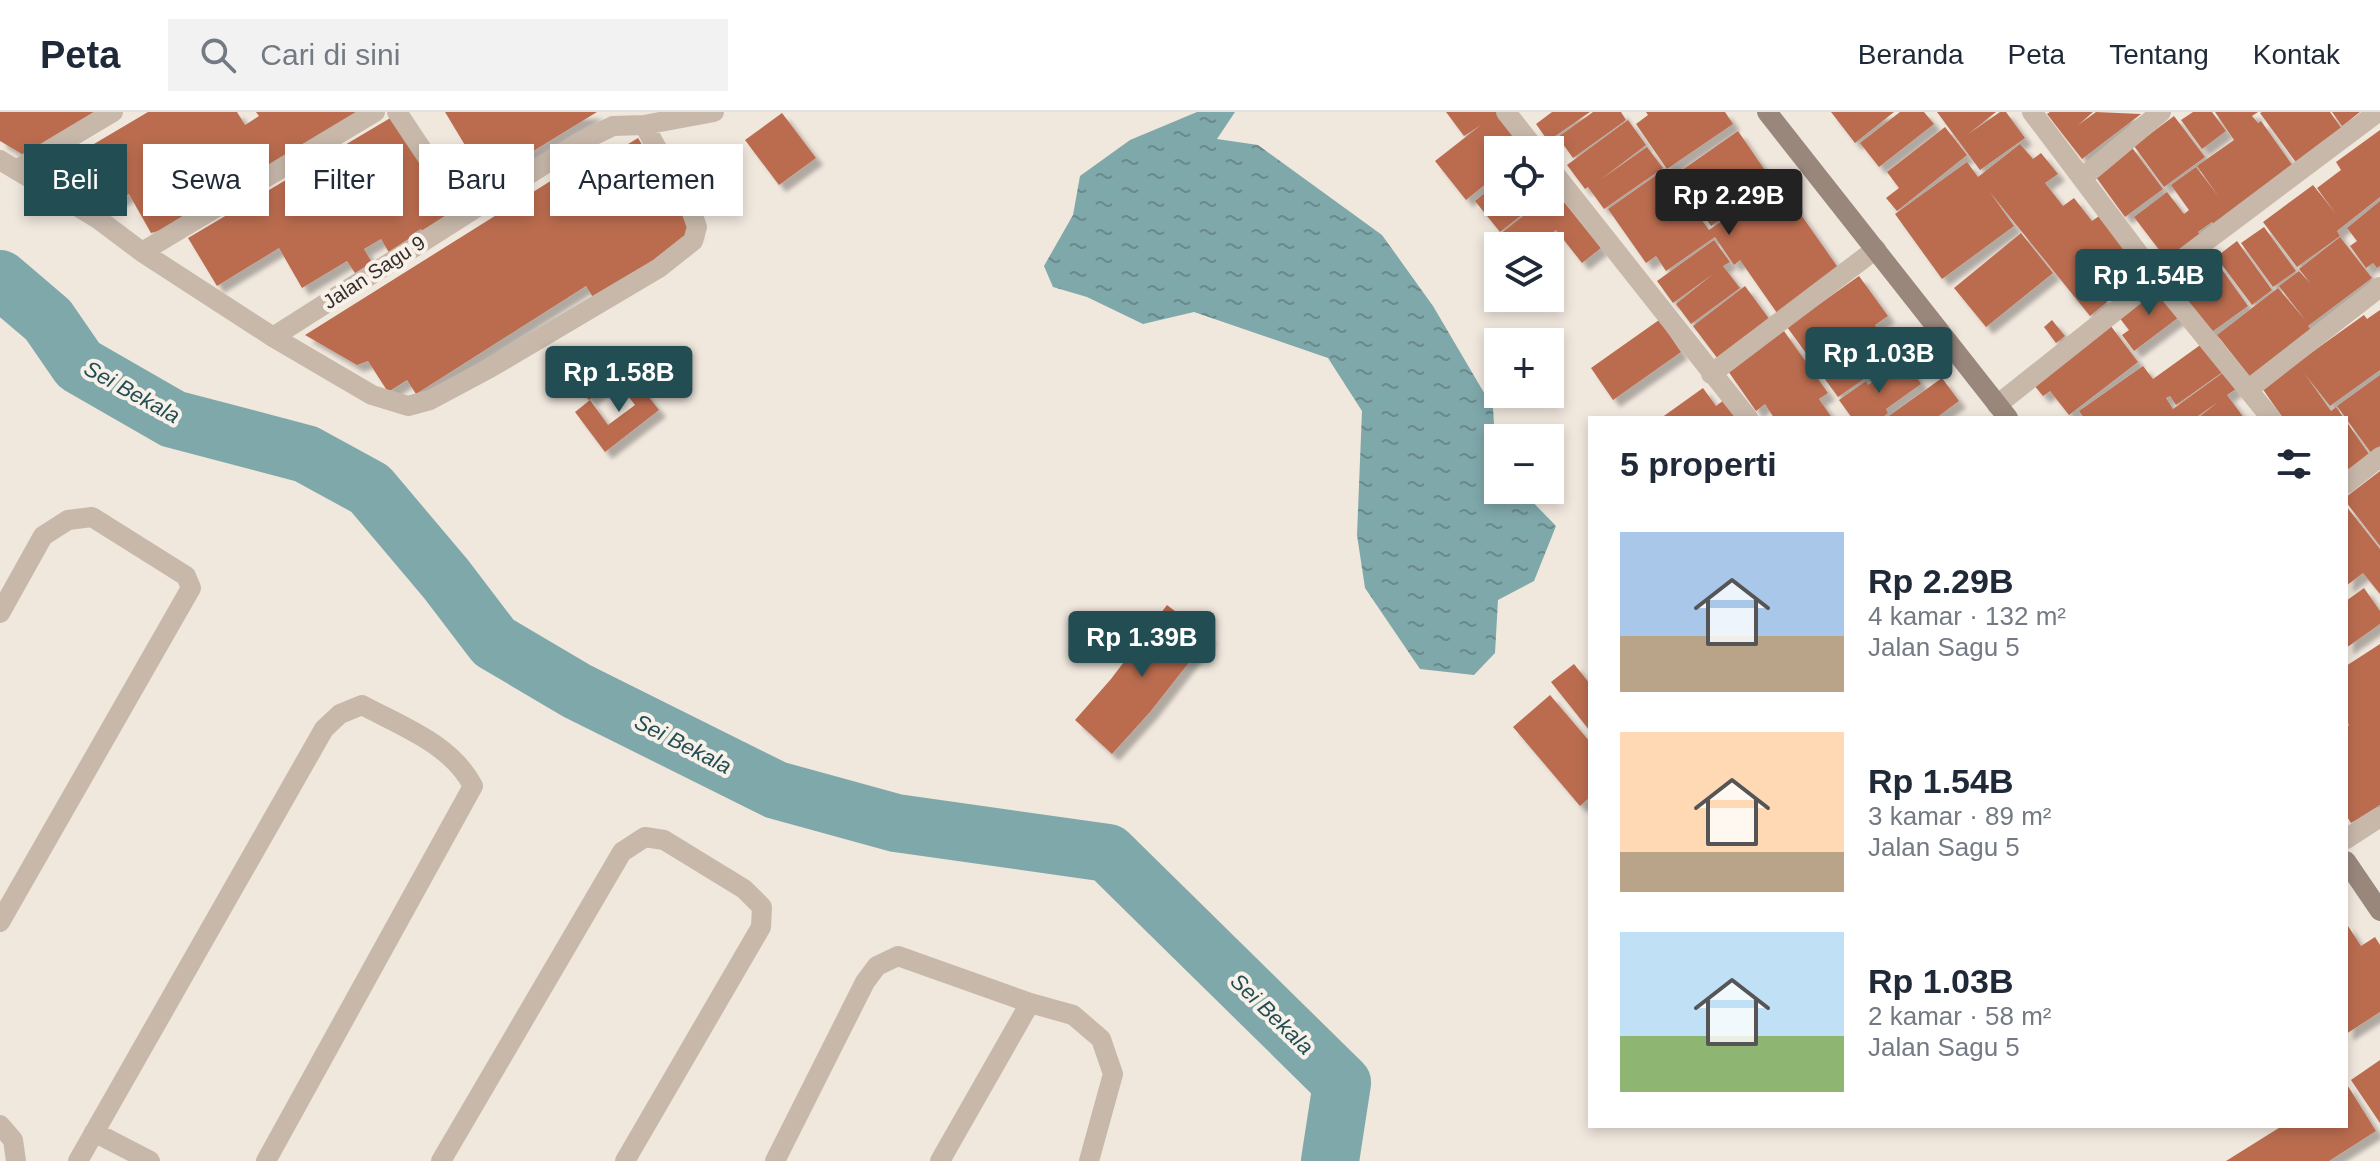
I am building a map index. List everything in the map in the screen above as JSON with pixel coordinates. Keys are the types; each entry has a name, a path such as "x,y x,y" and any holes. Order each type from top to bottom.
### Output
{"street":[{"path":"8,165 113,112"},
{"path":"142,252 375,112"},
{"path":"397,112 419,145"},
{"name":"Jalan Sagu 9","path":"534,171 578,143 613,126 644,125 714,112"},
{"path":"1506,112 1525,136"},
{"path":"1767,112 2002,411 2157,278 2378,112"},
{"path":"2032,112 2157,278 2269,416"},
{"path":"2082,178 2161,112"},
{"path":"8,165 98,219 142,252 273,337 372,395 408,406 430,400 490,368 659,268 693,241 697,227 691,210 644,125"},
{"path":"1564,186 1746,416"},
{"name":"Jalan Sagu 9","path":"273,337 462,216"},
{"path":"1711,374 1876,249"},
{"path":"2249,389 2380,287"},
{"path":"2348,482 2380,457"},
{"path":"0,613 43,536 68,520 92,517 186,576 191,588 0,922"},
{"path":"78,1161 324,729 340,714 362,705 443,749 463,767 473,786 266,1161"},
{"path":"2348,838 2380,817"},
{"path":"441,1161 622,852 645,837 664,840 744,889 762,907 761,927 625,1161"},
{"path":"2348,864 2380,911"},
{"path":"775,1161 865,982 877,966 898,956 1073,1015 1101,1039 1113,1074 1089,1161"},
{"path":"940,1161 1030,1003"},
{"path":"0,1125 13,1140 16,1161"},
{"path":"94,1132 150,1161"}],"water":[{"path":"1197,112 1235,112 1217,139 1258,145 1382,235 1433,306 1484,393 1484,408 1493,408 1494,424 1484,424 1484,504 1535,504 1556,526 1534,581 1498,600 1495,653 1474,675 1420,669 1365,588 1357,535 1362,411 1328,358 1194,312 1143,324 1087,297 1053,287 1044,266 1073,215 1080,176 1130,140"}],"building":[{"path":"0,112 103,112 49,144 24,144 22,154 0,141"},
{"path":"148,112 237,112 245,125 259,116 256,112 367,112 314,144 285,144 285,162 269,171 269,144 143,144 143,216 195,216 182,224 151,233 127,195 127,144 94,144"},
{"path":"445,112 597,112 534,151 534,144 464,144"},
{"path":"1446,112 1499,112 1518,136 1484,136 1484,185 1466,200 1435,161 1481,125 1464,136"},
{"path":"1552,112 1590,112 1555,136 1544,136 1536,124"},
{"path":"1593,112 1621,112 1626,120 1573,158 1564,145 1564,136 1559,136"},
{"path":"1646,112 1725,112 1733,124 1667,169 1636,124 1648,115"},
{"path":"1831,112 1894,112 1855,143"},
{"path":"1900,112 1924,112 1934,124 1879,167 1860,143"},
{"path":"1937,112 1996,112 1967,135 2000,112 2006,112 2025,138 1980,170"},
{"path":"2093,112 2077,126 2096,112 2141,114 2082,159 2047,114"},
{"path":"2193,112 2212,112 2226,131 2202,149 2181,120"},
{"path":"2215,112 2258,112 2252,116 2258,123 2261,121 2295,169 2217,229 2212,222 2198,232 2203,238 2170,264 2134,217 2167,192 2184,214 2189,210 2171,185 2196,167 2219,197 2197,166 2234,140"},
{"path":"2262,112 2330,112 2344,132 2298,165"},
{"path":"2332,112 2360,112 2342,126"},
{"path":"782,113 816,158 779,185 745,140"},
{"path":"397,114 419,148 419,216 456,216 426,235 421,229 414,233 417,241 391,256 381,239 364,249 374,266 357,276 347,261 302,288 279,248 217,286 188,238 225,216 269,216 269,190 285,180 285,216 403,216 403,144 346,144"},
{"path":"2174,116 2205,157 2164,187 2134,146"},
{"path":"1628,120 1646,145 1600,180 1647,147 1663,168 1604,209 1567,165"},
{"path":"1945,127 1967,155 1897,211 1886,198 1899,188 1887,172"},
{"path":"2380,130 2380,197 2337,231 2340,236 2297,267 2263,222 2313,185 2336,214 2317,188 2341,170 2336,162"},
{"path":"1738,131 1773,182 1711,226 1675,175"},
{"path":"638,138 642,144 628,144"},
{"path":"2020,144 2033,159 2041,153 2058,174 2045,183 2063,206 2074,198 2092,221 2099,216 2147,275 2130,289 2118,275 2098,292 2107,302 2090,316 1989,191 2014,226 1942,279 1895,214 1967,162 1978,177"},
{"path":"2130,145 2163,189 2125,217 2093,173"},
{"path":"1665,169 1709,230 1778,182 1839,269 1777,313 1740,260 1734,265 1715,237 1666,271 1656,256 1646,263 1608,209"},
{"path":"550,181 550,216 686,216 696,232 594,299 586,286 416,394 407,380 388,392 368,361 357,365 305,335 495,216 534,216 534,191"},
{"path":"1484,194 1484,212 1475,201"},
{"path":"2380,201 2380,266 2377,268 2373,263 2366,268 2350,246 2357,241 2347,228"},
{"path":"1564,202 1601,248 1582,263 1564,240 1564,232 1503,232 1523,216 1564,216"},
{"path":"1487,216 1520,216 1500,232"},
{"path":"2264,227 2296,271 2273,287 2241,243"},
{"path":"2021,233 2053,273 1986,327 1954,288"},
{"path":"2340,237 2372,278 2308,326 2311,330 2251,378 2217,335 2278,288 2306,321 2279,286 2299,271 2311,284 2299,269"},
{"path":"1714,240 1730,262 1723,266 1740,288 1691,324 1676,304 1713,274 1673,303 1657,281"},
{"path":"2237,241 2272,290 2252,305 2216,257"},
{"path":"2218,264 2248,306 2209,334 2174,285 2197,269 2202,276"},
{"path":"1859,276 1888,316 1875,325 1897,356 1838,397 1787,327"},
{"path":"2160,284 2183,314 2134,351 2122,335 2129,330 2118,316"},
{"path":"1745,286 1770,320 1718,359 1693,326"},
{"path":"2380,310 2380,370 2330,406 2304,373 2331,411 2336,407 2343,416 2282,416 2262,388 2364,315 2367,319"},
{"path":"1659,320 1681,352 1613,400 1591,368"},
{"path":"2052,320 2065,336 2056,343 2044,327"},
{"path":"2110,325 2138,362 2069,415 2050,391 2043,396 2033,384"},
{"path":"1784,331 1828,393 1819,399 1831,416 1773,416 1765,404 1756,411 1728,371"},
{"path":"2203,343 2224,371 2176,405 2170,396 2166,398 2173,409 2224,372 2236,389 2227,395 2243,416 2200,416 2218,402 2198,416 2083,416 2079,411 2143,366 2153,379"},
{"path":"594,360 612,380 589,400 571,380"},
{"path":"626,368 659,410 605,452 575,412 590,400 608,425 635,405 614,377"},
{"path":"1911,368 1921,384 1886,409 1888,413 1884,416 1851,416 1839,400 1890,369 1897,378"},
{"path":"2380,375 2380,446 2371,453 2348,421 2348,416 2344,416 2337,406"},
{"path":"1942,378 1959,401 1939,416 1889,416"},
{"path":"1703,388 1716,406 1724,400 1735,415 1734,416 1664,416"},
{"path":"2348,424 2369,454 2348,470"},
{"path":"2380,471 2380,546 2348,505 2348,495"},
{"path":"2348,509 2380,549 2380,594 2363,573 2348,584"},
{"path":"2364,588 2380,611 2380,624 2348,647 2348,600"},
{"path":"1167,605 1209,637 1150,712 1112,754 1075,720 1111,679"},
{"path":"2380,644 2380,805 2351,823 2348,818 2348,665"},
{"path":"1574,664 1588,682 1588,728 1551,682"},
{"path":"1550,695 1588,740 1588,799 1580,806 1513,727"},
{"path":"2348,926 2361,946 2375,937 2380,945 2380,1012 2348,1033"},
{"path":"2380,1060 2380,1123 2351,1080"},
{"path":"2348,1086 2376,1131 2329,1161 2226,1161 2279,1128 2348,1128"}],"waterway":[{"name":"Sei Bekala","path":"0,279 48,320 79,365 173,419 306,454 370,489 494,642 577,691 776,790 896,823 1108,853 1342,1083 1330,1161"}]}
